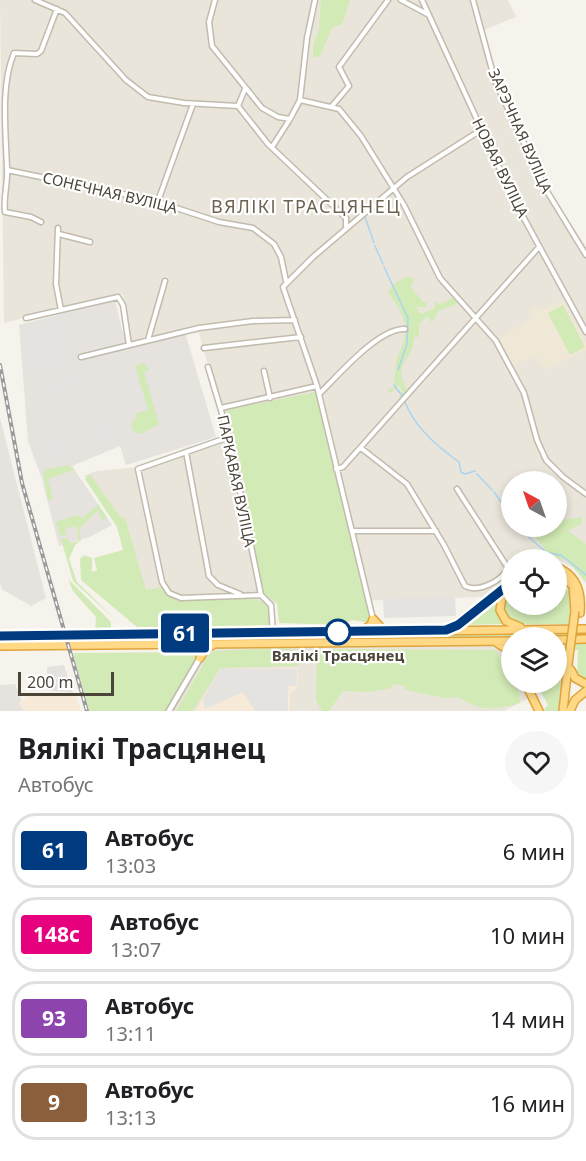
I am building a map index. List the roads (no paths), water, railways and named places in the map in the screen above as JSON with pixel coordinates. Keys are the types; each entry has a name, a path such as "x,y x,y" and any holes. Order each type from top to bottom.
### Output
{"highway":[{"path":"566,711 580,593 578,585 567,572"},
{"path":"567,581 573,586 577,612"},
{"path":"446,630 458,625 501,591"},
{"path":"503,615 506,621 520,627"},
{"path":"362,631 371,625 373,619 384,631"},
{"path":"0,636 501,629"},
{"path":"567,630 586,630"},
{"path":"274,633 275,642"},
{"path":"567,640 586,639"},
{"path":"490,641 501,646"},
{"path":"0,646 501,641"},
{"path":"190,644 199,651 200,658"},
{"path":"200,658 208,647 215,644"},
{"path":"566,711 571,656"},
{"path":"571,670 575,678 586,684"},
{"path":"566,711 586,692"},
{"path":"530,693 539,711"}],"street":[{"path":"35,0 57,9 78,26 126,80 143,94 192,104 238,106 272,147 352,224"},
{"path":"215,0 209,22 210,42 245,89 268,112 290,119"},
{"path":"272,147 300,100 307,38 315,0"},
{"path":"332,106 349,86 339,67 388,0"},
{"path":"401,0 429,15"},
{"name":"НОВАЯ ВУЛІЦА","path":"422,0 481,130 539,247 586,332"},
{"name":"ЗАРЭЧНАЯ ВУЛІЦА","path":"472,0 495,81 545,188 586,255"},
{"path":"40,222 31,217 5,212 7,170 3,142 4,75 14,53 37,54 41,51 57,9"},
{"path":"238,106 245,89"},
{"path":"300,100 332,106 345,114 361,136 407,210 434,268 494,338 525,393 537,440 546,460 562,477 586,494"},
{"path":"158,201 192,104"},
{"path":"286,282 392,189 423,165 481,130"},
{"name":"СОНЕЧНАЯ ВУЛІЦА","path":"7,170 158,201 219,222 246,226 265,235 274,244 281,257 286,282 283,293 296,320 317,386 373,619"},
{"path":"344,230 346,218"},
{"path":"58,228 56,284 61,310"},
{"path":"58,234 90,242"},
{"path":"336,470 361,448 539,247"},
{"path":"148,340 165,281"},
{"path":"26,318 118,297 123,305 129,345"},
{"path":"81,357 227,323 296,320"},
{"path":"319,394 355,359 392,330 405,329"},
{"path":"204,348 301,337"},
{"name":"ПАРКАВАЯ ВУЛІЦА","path":"208,367 229,437 261,596 271,605 274,633"},
{"path":"264,371 270,398"},
{"path":"220,408 317,386"},
{"path":"229,437 138,470 162,582 169,593 181,598 241,594 261,596"},
{"path":"361,448 405,482 436,531 465,586 482,587 506,572 508,568 472,516 457,489"},
{"path":"186,452 209,576 218,585 241,594"},
{"path":"353,531 436,531"},
{"path":"169,711 200,658"}],"waterway":[{"path":"365,217 374,243"},
{"path":"375,246 383,264"},
{"path":"384,267 408,318 407,344 398,370"},
{"path":"394,385 403,397"},
{"path":"405,402 421,428 435,443 459,462 461,472 465,474 475,471"},
{"path":"477,474 492,490"},
{"path":"494,492 501,502"},
{"path":"529,537 547,553 561,555 586,575"}],"railway":[{"path":"0,365 22,483 87,711"}],"place":[{"name":"Вялікі Трасцянец","path":"338,632"}],"district":[{"name":"ВЯЛІКІ ТРАСЦЯНЕЦ","path":"306,207"}]}
